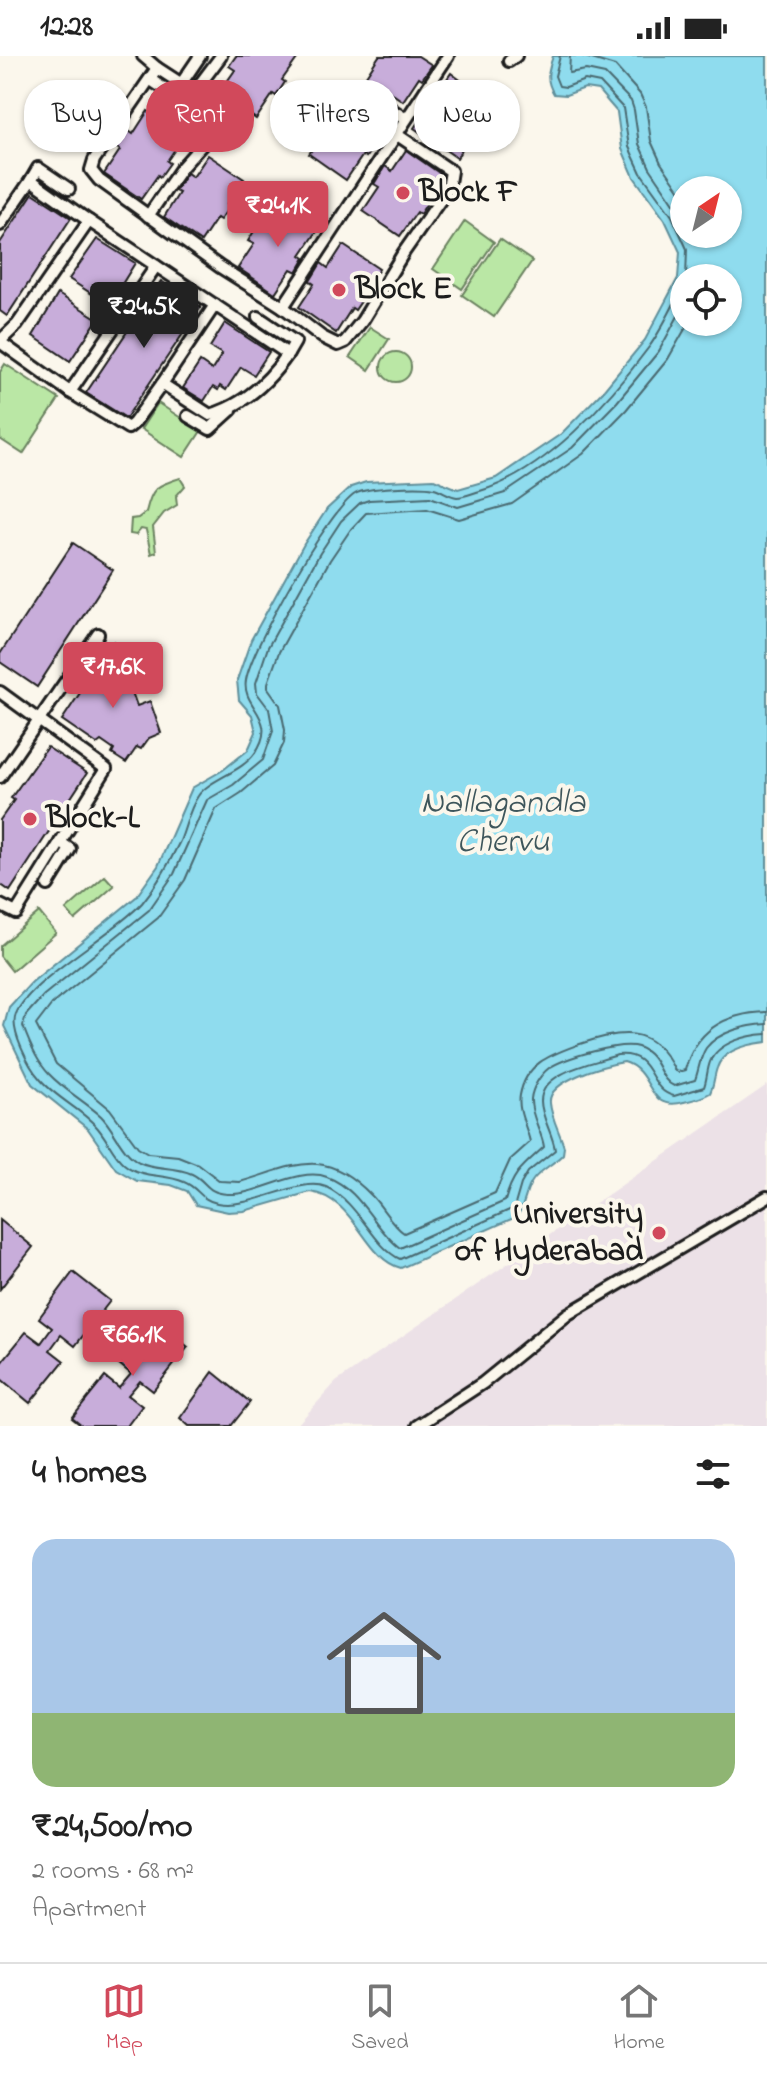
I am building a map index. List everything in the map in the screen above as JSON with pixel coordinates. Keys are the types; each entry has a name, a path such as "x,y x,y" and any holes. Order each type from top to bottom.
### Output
{"street":[{"path":"143,56 175,80"},
{"path":"184,80 200,56"},
{"path":"203,80 221,56"},
{"path":"398,131 448,56"},
{"path":"151,80 157,68"},
{"path":"146,87 94,160 91,170 99,180 148,216 338,345 345,342 362,321 404,252 448,189 451,171 398,135"},
{"path":"398,114 406,119"},
{"path":"148,216 196,152"},
{"path":"283,307 384,152"},
{"path":"0,225 38,168 69,189"},
{"path":"31,180 288,354"},
{"path":"89,221 17,325 0,342 70,392 128,428 215,305"},
{"path":"70,392 156,266"},
{"path":"188,416 210,429 272,377 295,342 258,317"},
{"path":"162,384 210,415 232,409"},
{"path":"0,777 98,634"},
{"path":"0,692 106,769 16,913 0,905"},
{"path":"48,885 70,849 60,842"},
{"path":"417,1426 483,1383 568,1314 767,1197"}],"shaded area":[{"name":"University of Hyderabad","path":"767,1085 767,1426 296,1426 336,1382"}],"green space":[{"path":"465,221 494,242 462,289 433,269"},
{"path":"500,239 532,261 494,317 462,295"},
{"path":"370,327 389,339 369,370 350,357"},
{"path":"396,352 406,357 411,367 406,377 396,382 386,377 381,367 386,357"},
{"path":"5,364 59,399 23,454 0,439 0,372"},
{"path":"158,403 201,431 184,457 141,429"},
{"path":"180,478 185,486 176,496 177,505 164,513 153,527 156,552 151,554 146,530 141,529 136,535 130,534 131,519 146,512 156,489"},
{"path":"105,876 114,886 75,920 66,910"},
{"path":"39,912 56,933 12,971 0,956 0,946"}],"water":[{"name":"Nallagandla Chervu","path":"553,56 767,56 767,1042 745,1046 725,1056 717,1068 710,1093 684,1102 663,1102 656,1097 641,1074 624,1062 592,1070 567,1081 558,1087 550,1103 564,1147 563,1154 533,1180 516,1217 401,1268 378,1253 349,1216 326,1197 310,1192 244,1211 228,1212 196,1205 187,1191 171,1185 137,1181 116,1169 88,1129 32,1084 4,1026 9,1007 32,982 136,897 158,866 192,788 223,770 248,750 256,732 252,715 239,700 237,680 251,640 327,509 351,487 366,482 434,479 458,489 496,478 561,434 604,390 645,340 670,293 670,336 742,336 742,264 679,264 678,248 742,248 742,176 670,176 670,231 634,177 622,149 617,112 598,90 585,88 566,95 554,94 548,80"}],"building":[{"path":"236,56 299,56 282,80 270,80 270,98 256,119 254,80 228,80 235,70 229,66"},
{"path":"379,56 418,56 432,65 422,79 414,80 403,101 398,98 398,80 372,80 366,76"},
{"path":"451,73 460,80 446,80"},
{"path":"146,114 146,152 173,152 167,161 170,163 141,199 104,174 119,152 130,152 130,132 133,134"},
{"name":"Block F","path":"406,150 442,175 426,198 429,200 420,214 417,212 400,236 363,211 379,187 374,184 385,166 392,171"},
{"path":"369,152 366,157 363,155 346,180 309,154"},
{"path":"208,155 244,179 227,204 230,206 220,220 217,218 201,242 164,217 187,173 193,177"},
{"path":"33,193 71,218 7,316 0,311 0,243"},
{"path":"282,206 318,230 301,255 305,258 297,272 291,269 275,293 238,268 254,244 248,241 259,223 267,228"},
{"path":"97,239 135,263 109,305 69,279"},
{"name":"Block E","path":"343,245 379,269 362,295 364,297 355,310 352,308 336,333 299,307 314,284 310,281 321,263 328,268"},
{"path":"161,281 201,307 126,418 86,393"},
{"path":"58,294 98,319 70,361 33,336"},
{"path":"225,323 269,352 254,375 241,367 226,390 220,386 218,390 213,387 204,401 183,388 200,362 212,370 222,354 210,347"},
{"path":"73,543 113,570 37,687 0,662 0,654"},
{"path":"114,642 137,706 150,701 161,733 149,738 141,749 137,747 126,763 112,754 114,750 101,741 97,744 62,720"},
{"name":"Block-L","path":"47,747 87,773 10,891 0,884 0,820 14,800 11,798"},
{"path":"0,1220 33,1247 0,1289"},
{"path":"73,1272 110,1301 75,1346 61,1335 50,1350 64,1361 30,1403 0,1378 0,1364 26,1332 41,1343 52,1328 39,1318"},
{"path":"151,1317 188,1347 153,1391 140,1381 128,1395 142,1406 127,1426 82,1426 72,1418 105,1377 119,1388 131,1374 118,1363"},
{"path":"213,1372 250,1402 231,1426 189,1426 180,1418"}],"place":[{"name":"Block F","path":"403,193"},
{"name":"Block E","path":"339,290"},
{"name":"Block-L","path":"30,819"},
{"name":"University of Hyderabad","path":"659,1233"}]}
